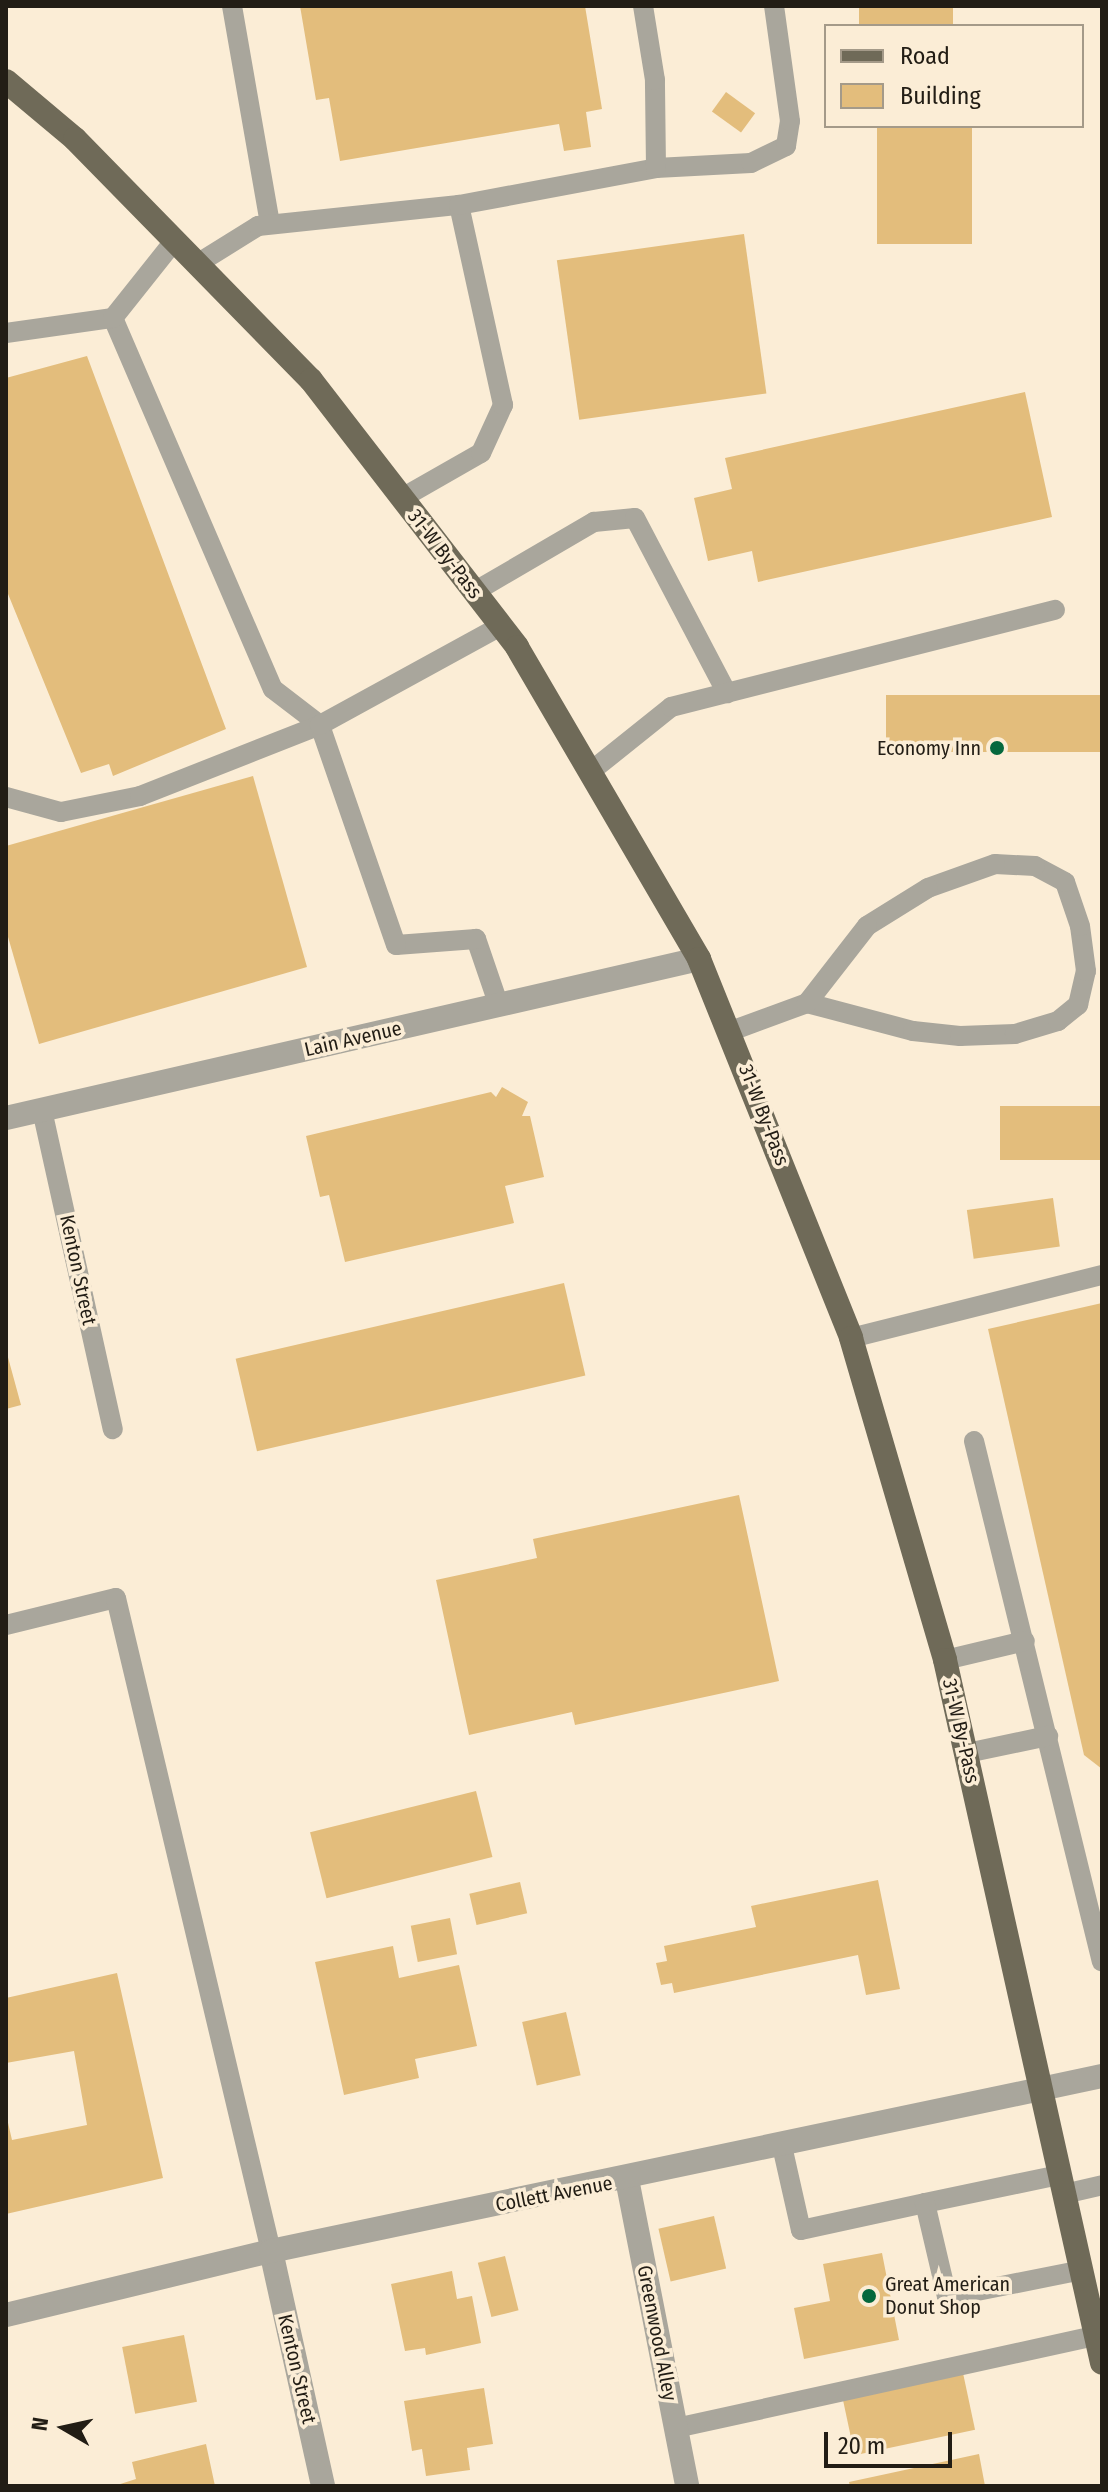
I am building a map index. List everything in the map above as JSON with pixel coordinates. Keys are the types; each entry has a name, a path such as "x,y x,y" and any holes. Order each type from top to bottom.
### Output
{"main road":[{"name":"31-W By-Pass","path":"6,81 75,139 311,380 501,626 699,959 731,1031 851,1338 945,1660 1039,2090 1099,2334 1102,2363"}],"street":[{"name":"Lain Avenue","path":"6,1118 699,959"},
{"name":"Collett Avenue","path":"6,2315 271,2251 627,2179 1102,2076"},
{"name":"Greenwood Alley","path":"627,2179 687,2486"},
{"name":"Kenton Street","path":"271,2251 323,2486"}],"lane":[{"path":"232,6 270,224"},
{"path":"643,6 655,80 656,168"},
{"path":"197,264 270,224 459,205 656,168 751,163 786,146 790,121 774,6"},
{"path":"402,498 481,453 503,405 459,205"},
{"path":"6,333 113,318 175,240"},
{"path":"113,318 273,689 320,725 396,945 476,939 499,1006"},
{"path":"474,592 594,522 635,518 727,693"},
{"path":"590,772 671,707 1055,610"},
{"path":"6,797 61,812 140,796 320,725 501,626"},
{"path":"731,1031 807,1003 867,926 928,888 995,864 1035,866 1065,882 1080,926 1086,971 1078,1005 1058,1021 1015,1034 960,1036 913,1031 807,1003"},
{"name":"Kenton Street","path":"42,1110 113,1429"},
{"path":"851,1338 1102,1275"},
{"path":"974,1441 1102,1962"},
{"path":"6,1625 116,1598 271,2251"},
{"path":"945,1660 1025,1641"},
{"path":"967,1753 1048,1736"},
{"path":"782,2146 801,2230 925,2203 1061,2184 1102,2185"},
{"path":"925,2203 947,2297 1082,2270"},
{"path":"676,2428 1099,2334"}],"building":[{"path":"300,6 585,6 602,109 586,112 591,147 564,151 559,124 340,161 329,98 316,100"},
{"path":"859,6 953,6 953,24 859,24"},
{"path":"726,92 755,113 741,133 712,111"},
{"path":"877,128 972,128 972,244 877,244"},
{"path":"744,234 766,393 579,420 557,260"},
{"path":"87,356 226,729 113,776 109,764 81,773 6,589 6,378"},
{"path":"1025,392 1052,517 758,582 752,551 708,561 694,498 732,489 725,458"},
{"path":"886,695 1102,695 1102,752 886,752"},
{"path":"253,776 307,967 39,1044 6,930 6,846"},
{"path":"502,1087 528,1102 522,1116 530,1116 544,1177 505,1186 514,1223 345,1262 329,1195 320,1197 306,1136 491,1092 496,1097"},
{"path":"1000,1106 1102,1106 1102,1160 1000,1160"},
{"path":"1053,1198 1060,1247 974,1259 967,1210"},
{"path":"564,1283 585,1376 257,1451 236,1359"},
{"path":"1102,1303 1102,1769 1084,1755 988,1329"},
{"path":"6,1350 21,1405 6,1409"},
{"path":"739,1495 779,1681 575,1725 572,1712 469,1735 436,1580 537,1558 533,1539"},
{"path":"476,1791 492,1857 327,1898 310,1832"},
{"path":"878,1880 900,1989 866,1995 858,1955 674,1993 672,1983 661,1985 656,1963 667,1961 664,1946 756,1927 751,1906"},
{"path":"520,1882 527,1913 477,1925 469,1894"},
{"path":"450,1918 457,1954 418,1962 411,1926"},
{"path":"393,1946 399,1978 459,1965 477,2046 415,2059 419,2078 344,2095 315,1962"},
{"path":"117,1973 163,2178 6,2214 6,2114 12,2140 87,2125 74,2051 6,2063 6,1998"},
{"path":"566,2012 581,2075 537,2085 522,2022"},
{"path":"714,2216 726,2269 671,2281 658,2229"},
{"path":"882,2253 899,2340 804,2359 794,2308 830,2301 823,2264"},
{"path":"505,2256 519,2310 491,2317 478,2263"},
{"path":"452,2271 457,2299 472,2296 481,2343 426,2355 425,2348 405,2351 391,2284"},
{"path":"184,2335 197,2402 135,2414 122,2347"},
{"path":"963,2373 975,2430 855,2455 843,2399"},
{"path":"484,2388 493,2444 467,2448 470,2470 426,2476 422,2449 412,2451 404,2401"},
{"path":"206,2444 215,2486 114,2486 136,2479 132,2462"},
{"path":"979,2454 985,2486 850,2486 849,2482"}],"place":[{"name":"Economy Inn","path":"997,748"},
{"name":"Great American Donut Shop","path":"869,2296"}]}
